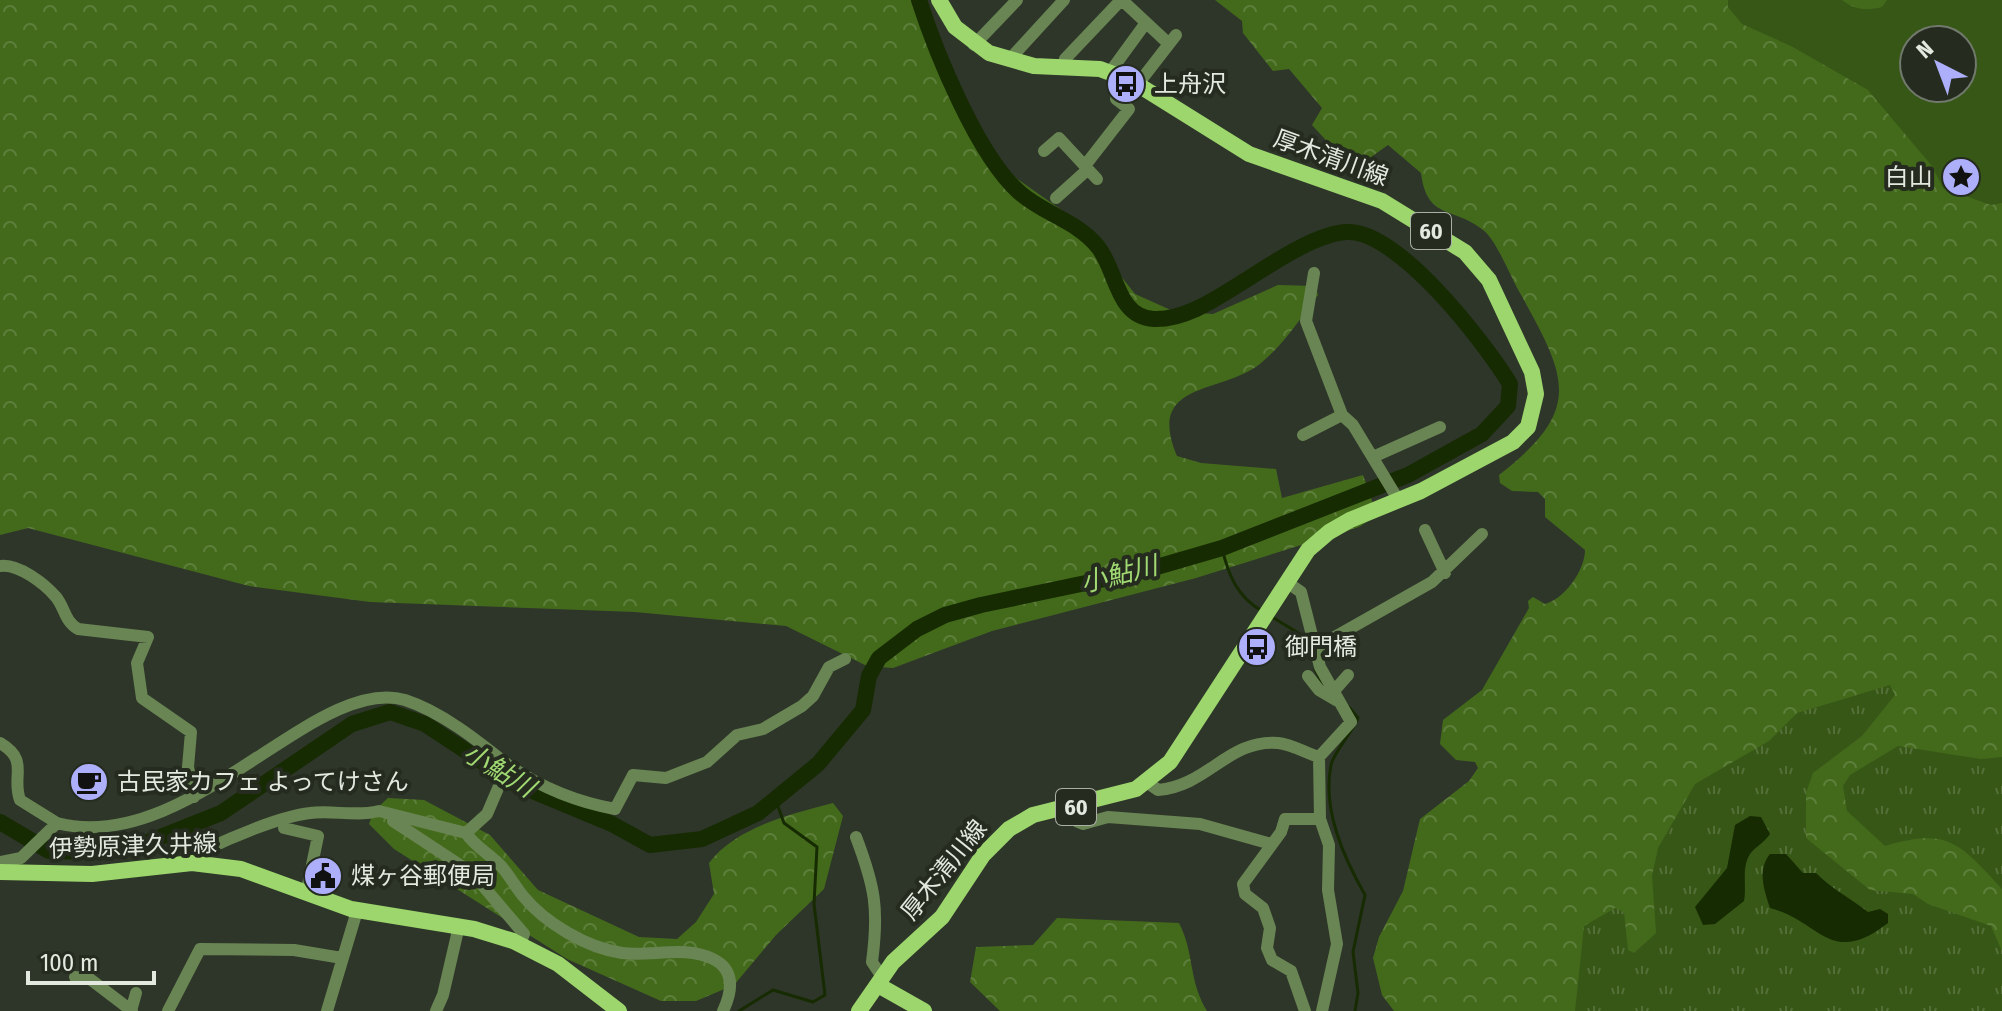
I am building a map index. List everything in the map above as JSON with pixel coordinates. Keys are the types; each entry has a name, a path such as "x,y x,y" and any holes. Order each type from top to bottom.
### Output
{"main road":[{"name":"厚木清川線","path":"880,981 942,917 1001,835 1033,815 1116,797 1148,783 1179,752 1308,550 1329,532 1395,494 1513,442 1531,419 1536,394 1532,372 1489,280 1465,252 1382,201 1249,154 1135,82 1110,72 1009,60 974,45 955,27 939,0"},
{"name":"伊勢原津久井線","path":"0,872 92,874 199,863 253,872 357,911 459,926 520,944 569,971 619,1011"},
{"path":"859,1011 880,981 924,1011"}],"street":[{"path":"974,45 1017,0"},
{"path":"1009,60 1064,0"},
{"path":"1056,198 1086,171 1087,163 1129,109 1116,99 1173,39 1145,24 1121,0 1065,59 1063,66"},
{"path":"1110,72 1145,24"},
{"path":"1044,151 1059,138 1086,171 1097,179"},
{"path":"1314,273 1306,321 1342,415 1353,425 1395,494"},
{"path":"1303,435 1342,415"},
{"path":"1374,459 1440,427"},
{"path":"1425,530 1445,573"},
{"path":"1317,647 1445,573 1482,534"},
{"path":"0,566 13,566 53,593 73,627 148,637 137,663 142,698 164,717 191,732 188,767 194,797"},
{"path":"1288,583 1301,592 1320,667 1351,722 1319,757 1320,819 1329,845 1328,890 1337,944 1322,1011"},
{"path":"0,743 18,760 20,800 53,826 118,824 194,797 314,722 376,699 403,700 438,715 531,780 571,797 615,809 633,775 666,778 707,762 737,735 767,728 802,706 817,690 829,667 845,659"},
{"path":"1334,696 1348,675"},
{"path":"1308,676 1319,690 1334,696"},
{"path":"1148,783 1158,790 1189,783 1235,751 1261,744 1279,743 1319,757"},
{"path":"466,833 479,823 491,805 508,766"},
{"path":"1078,807 1078,822 1083,824 1108,817 1200,824 1271,844"},
{"path":"366,814 379,811 466,833 503,868 530,904 583,940 621,953 682,953 714,959 729,975 731,984 723,1011"},
{"path":"199,863 203,851 297,816 317,812 366,814 404,826 472,873 524,934 520,944"},
{"path":"1305,1011 1291,971 1272,960 1267,948 1270,928 1263,908 1245,894 1243,884 1281,832 1285,819 1320,819"},
{"path":"0,862 21,858 53,826"},
{"path":"284,828 318,836 306,894"},
{"path":"856,837 874,885 877,924 872,962 880,981"},
{"path":"327,1011 357,911"},
{"path":"436,1011 443,995 459,926"},
{"path":"168,1011 200,949 294,950 342,958"},
{"path":"75,977 90,979 131,1011 136,993"}],"green space":[{"path":"0,0 911,0 942,79 985,156 1077,221 1135,294 1173,311 1213,314 1278,285 1315,286 1318,295 1261,363 1245,373 1192,393 1179,402 1171,414 1170,431 1177,456 1201,463 1276,469 1282,498 1363,475 1377,515 1359,527 1196,578 992,631 893,668 867,666 786,626 635,612 370,602 249,586 28,528 0,535"},
{"path":"1215,0 2002,0 2002,757 1981,759 1898,746 1850,775 1843,786 1847,811 1885,846 1924,838 1939,839 1963,851 1988,873 2002,889 2002,951 1991,926 1928,904 1913,894 1870,890 1806,838 1806,793 1813,773 1862,736 1895,695 1890,685 1797,713 1769,741 1695,784 1658,848 1652,876 1656,933 1634,953 1628,950 1624,912 1615,908 1584,926 1575,1011 1394,1011 1382,995 1373,958 1379,937 1403,891 1420,819 1469,781 1478,768 1475,762 1456,760 1440,744 1443,720 1482,690 1529,608 1528,601 1533,597 1545,604 1572,583 1581,567 1585,550 1545,517 1545,499 1538,492 1512,491 1500,483 1499,475 1545,431 1555,411 1559,391 1548,348 1493,242 1472,223 1436,206 1424,188 1421,173 1388,145 1360,165 1344,160 1312,125 1322,108 1289,69 1273,71 1243,33 1242,21"},
{"path":"1728,0 1842,0 1856,8 1866,9 1882,7 1887,0 2002,0 2002,203 1991,205 1943,188 1932,166 1868,90 1791,46 1742,24 1728,7"},
{"path":"2002,673 2002,1011 1512,1011 1595,729 1822,688"},
{"path":"388,798 424,800 490,835 538,890 639,937 677,939 696,922 714,894 709,863 734,840 765,824 833,803 843,816 824,889 776,935 734,985 696,1001 661,1001 567,959 394,849 369,824 374,811"},
{"path":"1057,918 1179,923 1197,989 1207,1011 1000,1011 970,982 976,947 1033,945"}],"shaded area":[{"path":"1750,816 1761,817 1770,834 1747,859 1744,901 1715,924 1703,925 1695,907 1727,868 1735,825"},
{"path":"1770,854 1786,854 1803,873 1816,873 1868,912 1880,909 1888,914 1888,923 1868,936 1839,941 1770,908 1763,873"}],"waterway":[{"name":"小鮎川","path":"0,822 49,851 105,852 138,846 221,813 352,724 390,712 425,724 516,784 612,824 650,845 702,839 758,813 818,764 863,710 869,676 879,658 917,629 945,615 981,605 1143,571 1222,548 1408,475 1482,434 1508,406 1510,384 1461,317 1414,268 1390,248 1367,236 1346,232 1319,239 1187,313 1154,319 1132,310 1119,291 1104,257 1090,238 1028,200 988,154 947,75 919,0"},
{"path":"1222,548 1227,567 1240,592 1262,611"},
{"path":"1272,617 1300,634 1310,647"},
{"path":"1315,669 1322,683"},
{"path":"1349,707 1358,718 1332,760 1329,782 1337,833 1365,895 1353,952 1358,993 1355,1011"},
{"path":"739,1011 773,990 813,1002 825,995 814,904 817,847 784,823 776,801"}],"place":[{"name":"上舟沢","path":"1126,84"},
{"name":"白山","path":"1961,177"},
{"name":"御門橋","path":"1257,647"},
{"name":"古民家カフェ よってけさん","path":"89,782"},
{"name":"煤ヶ谷郵便局","path":"323,876"}]}
